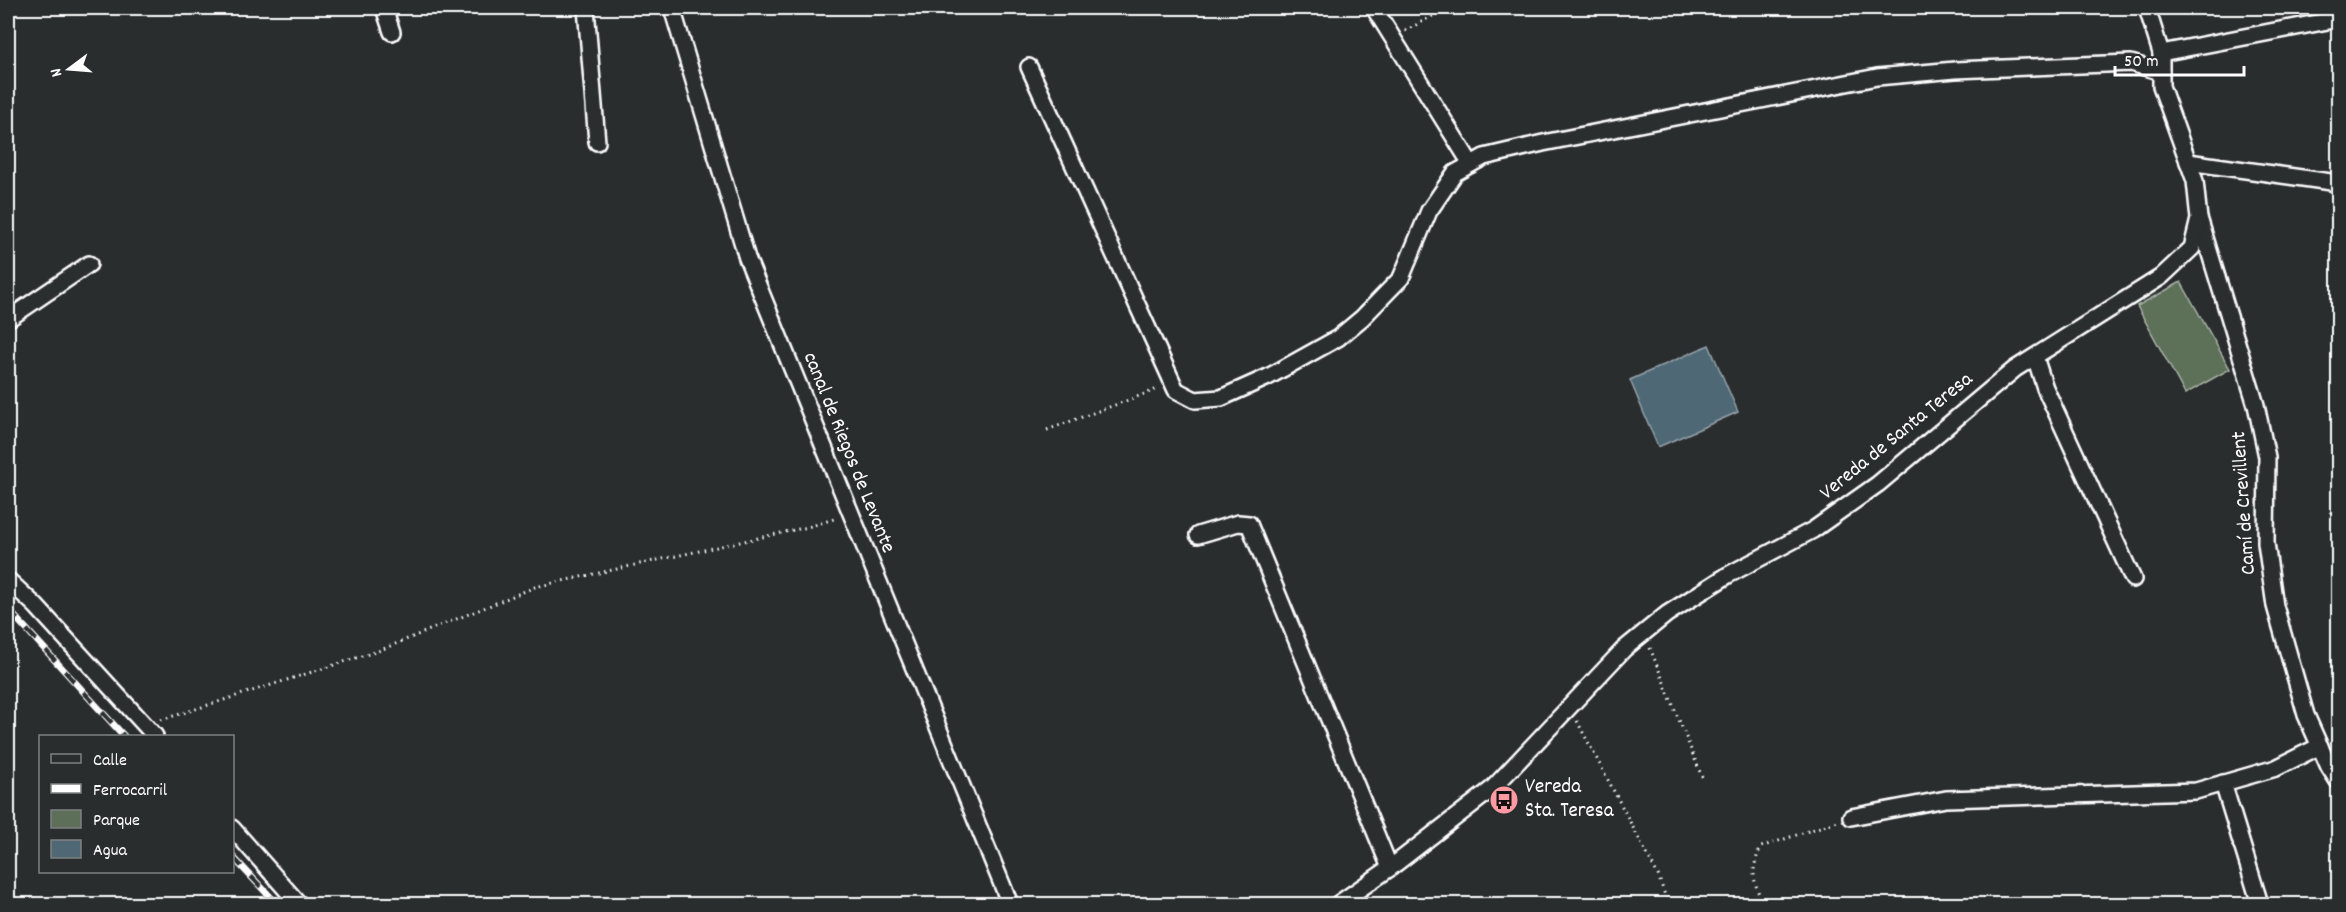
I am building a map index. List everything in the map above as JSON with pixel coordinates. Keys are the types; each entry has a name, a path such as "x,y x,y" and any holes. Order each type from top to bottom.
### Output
{"street":[{"path":"384,8 392,32"},
{"path":"586,8 597,141"},
{"name":"canal de Riegos de Levante","path":"672,8 747,258 1010,904"},
{"path":"1374,8 1471,164"},
{"name":"Vereda de Santa Teresa","path":"1338,904 1390,868 1492,789 1624,649 1667,614 1728,575 1813,530 1878,484 2015,369 2161,277 2192,248 2199,219 2195,181 2161,86 2161,52 2147,8"},
{"path":"2161,52 2338,19"},
{"path":"1029,67 1176,390 1195,400 1221,398 1268,377 1338,338 1362,318 1401,278 1429,211 1455,173 1484,157 1543,143 1877,77 1955,69 2131,63 2161,72"},
{"path":"2188,162 2338,183"},
{"name":"Camí de Crevillent","path":"2199,219 2256,405 2267,457 2266,543 2275,606 2306,715 2338,781"},
{"path":"8,319 89,264"},
{"path":"2036,357 2045,388 2133,579"},
{"path":"1198,535 1238,523 1249,524 1390,868"},
{"path":"8,580 36,606 150,731"},
{"path":"1851,817 1946,799 2196,791 2276,768 2320,746"},
{"path":"2223,783 2260,904"},
{"path":"234,830 299,904"}],"path":[{"path":"1393,37 1447,8"},
{"path":"1047,430 1173,383"},
{"path":"150,731 378,651 535,587 796,530 850,513"},
{"path":"1643,633 1702,777"},
{"path":"1570,707 1659,875 1668,904"},
{"path":"1763,904 1754,884 1753,865 1761,847 1851,817"}],"green space":[{"path":"2181,282 2230,369 2185,394 2137,306"}],"water":[{"path":"1709,345 1738,412 1658,447 1630,380"}],"railway":[{"path":"8,609 123,735"},
{"path":"234,858 277,904"}],"place":[{"name":"Vereda Sta. Teresa","path":"1504,800"}]}
